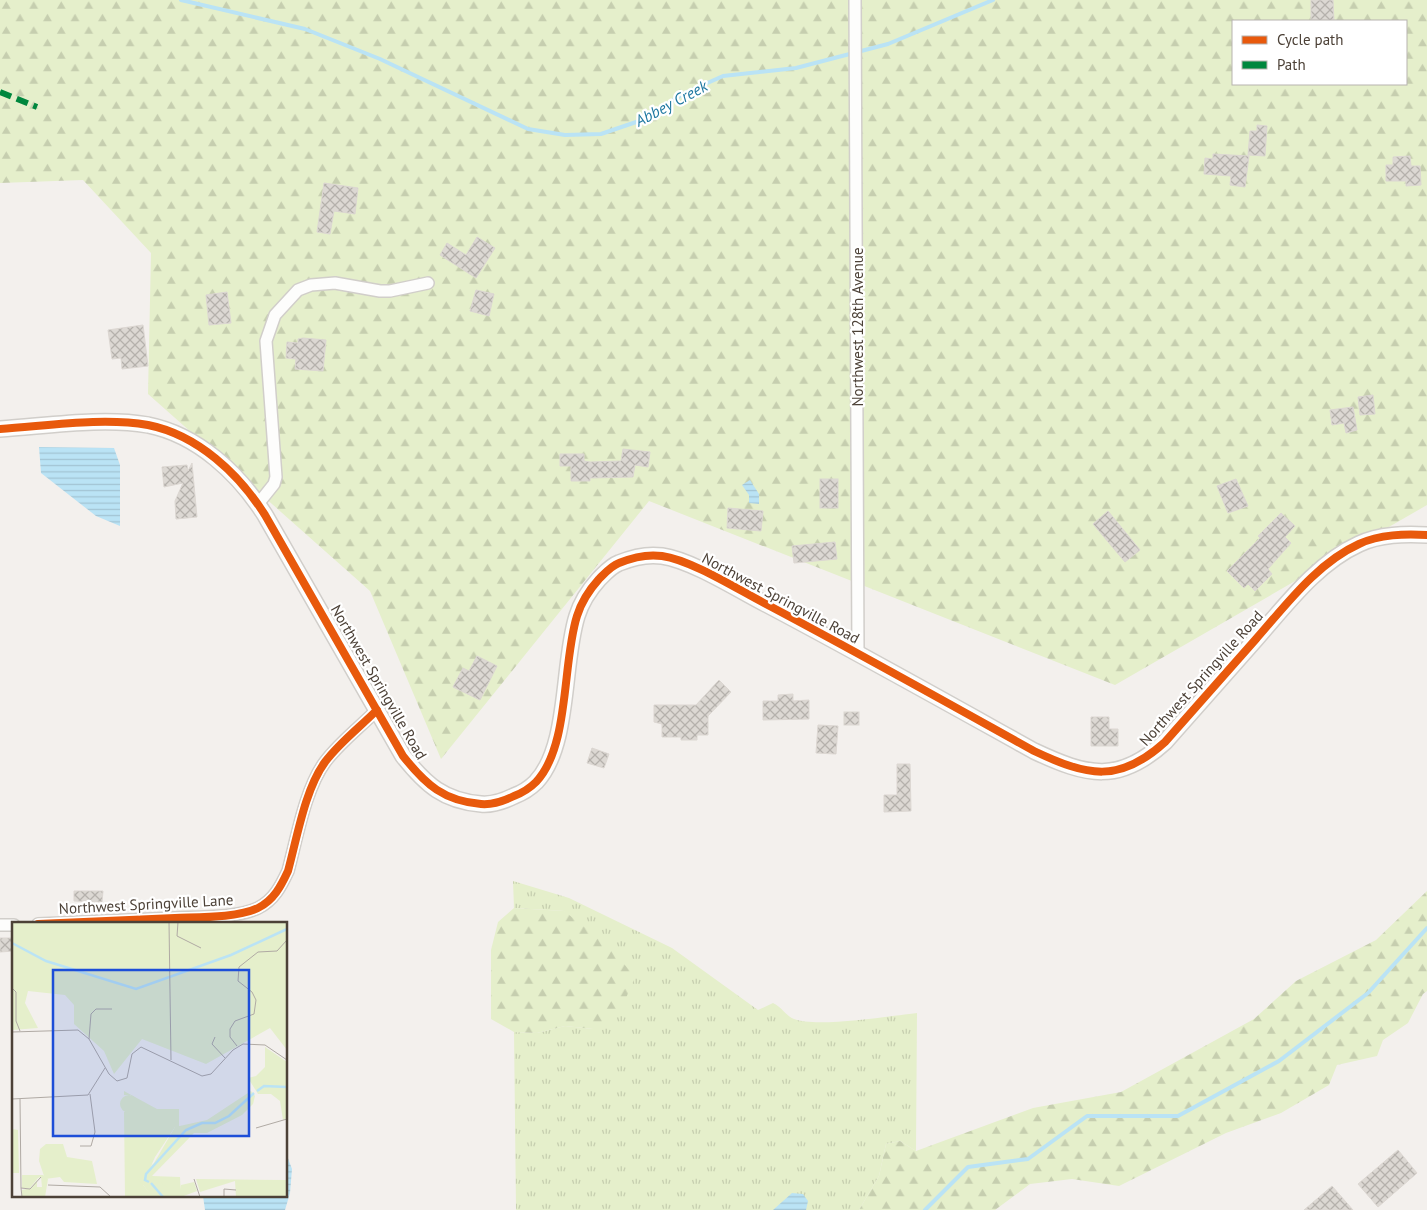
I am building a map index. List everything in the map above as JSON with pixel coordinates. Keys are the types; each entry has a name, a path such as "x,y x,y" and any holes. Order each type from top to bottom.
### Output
{"street":[{"name":"Northwest 128th Avenue","path":"855,0 858,654"},
{"path":"258,504 274,484 276,478 266,341 275,315 298,290 311,285 335,284 390,291 428,283"},
{"name":"Northwest Springville Road","path":"0,429 111,422 139,424 160,428 190,441 221,462 247,489 258,504 292,560 403,756 428,785 446,797 466,803 485,805 503,801 521,793 536,782 547,766 559,731 571,638 577,613 592,587 610,568 639,557 662,556 694,567 1051,759 1087,771 1105,772 1122,770 1150,756 1165,742 1308,581 1337,557 1361,543 1383,537 1408,534 1427,535"},
{"name":"Northwest Springville Lane","path":"81,922 240,913 257,909 267,902 278,891 288,871 309,794 324,763 377,710"}],"green space":[{"path":"0,0 1427,0 1427,505 1115,685 649,501 441,759 370,591 148,394 151,253 83,180 0,183"},
{"path":"513,881 569,898 672,948 758,1010 773,1003 794,1019 819,1022 917,1013 916,1151 900,1141 886,1144 879,1176 859,1210 516,1210 514,1032 537,1033 565,1026 593,1029 564,911 514,908"},
{"path":"1427,891 1427,991 1423,994 1408,1023 1383,1040 1377,1056 1337,1065 1329,1085 1281,1113 1226,1133 1119,1186 1072,1179 1030,1184 995,1210 859,1210 879,1176 886,1144 900,1141 916,1151 1033,1108 1121,1092 1254,1019 1296,981 1376,940"},
{"path":"514,908 564,911 609,946 635,977 623,1005 608,1024 593,1029 565,1026 537,1033 514,1032 491,1019 491,950 498,922"}],"water":[{"path":"39,447 114,448 120,465 120,526 96,516 41,473"},
{"path":"750,480 759,494 759,504 749,503 749,495 742,485"},
{"path":"288,1158 292,1169 290,1193 285,1210 205,1210 203,1198 288,1198"},
{"path":"792,1193 803,1194 808,1201 806,1210 773,1210"}],"building":[{"path":"1311,0 1333,0 1334,20 1311,20"},
{"path":"1257,125 1267,126 1265,156 1248,155 1250,131 1257,131"},
{"path":"1213,154 1249,156 1245,187 1230,185 1231,176 1204,174 1205,158 1213,159"},
{"path":"1410,156 1411,166 1420,166 1421,185 1406,186 1406,181 1386,181 1386,165 1393,165 1393,157"},
{"path":"324,183 358,188 355,214 334,211 330,234 317,232"},
{"path":"477,237 495,248 476,278 440,255 447,243 466,255"},
{"path":"476,290 494,294 489,316 470,311"},
{"path":"227,292 231,323 209,325 206,295"},
{"path":"143,325 148,366 122,369 121,358 112,359 108,330"},
{"path":"298,339 326,340 323,371 295,369 296,359 286,358 287,342 298,343"},
{"path":"1373,395 1375,414 1360,415 1358,397"},
{"path":"1353,407 1357,430 1346,433 1344,423 1332,425 1330,410"},
{"path":"623,449 650,452 648,467 635,465 633,477 590,478 590,481 571,481 571,466 560,466 560,454 584,454 584,461 590,462 621,461"},
{"path":"192,463 197,517 176,519 175,501 183,483 164,487 162,467 187,465 188,471"},
{"path":"820,479 838,479 838,508 820,508"},
{"path":"1236,479 1248,506 1228,513 1217,486"},
{"path":"728,508 763,511 761,531 727,528"},
{"path":"1108,511 1140,550 1125,562 1093,524"},
{"path":"1281,513 1295,526 1285,537 1291,543 1268,569 1272,574 1255,591 1248,584 1244,588 1227,571 1260,538 1258,536"},
{"path":"835,542 837,559 794,563 792,546"},
{"path":"477,656 497,666 480,700 453,687 463,668 469,671"},
{"path":"719,680 731,692 708,716 708,735 697,735 697,740 681,740 681,737 662,737 662,724 654,722 654,705 696,705"},
{"path":"793,694 793,701 809,700 809,719 763,720 763,701 778,701 778,695"},
{"path":"844,712 859,712 859,725 844,725"},
{"path":"1091,717 1109,717 1109,729 1118,729 1118,746 1091,746"},
{"path":"818,725 838,726 836,754 816,753"},
{"path":"592,748 609,754 604,768 587,763"},
{"path":"897,764 910,764 911,811 884,812 884,795 897,795"},
{"path":"74,891 103,891 102,902 74,901"},
{"path":"0,938 12,938 12,951 0,952"},
{"path":"1398,1150 1417,1173 1378,1207 1358,1184"},
{"path":"1332,1186 1353,1210 1304,1210"}],"waterway":[{"name":"Abbey Creek","path":"181,0 305,29 380,59 528,129 565,135 601,134 642,120 683,94 723,76 796,68 888,44 993,0"},
{"path":"925,1210 968,1167 1028,1159 1087,1116 1178,1116 1279,1061 1368,993 1427,928"}],"marked path":[{"path":"0,92 37,107"}],"cycle path":[{"path":"0,429 93,422 148,425 184,438 215,458 243,485 265,515 403,756 437,790 456,799 481,804 498,802 523,792 536,782 547,766 555,747 560,726 572,635 577,616 586,596 599,579 613,566 629,560 645,556 662,556 700,569 1034,751 1070,766 1102,772 1133,765 1165,742 1291,599 1329,562 1359,544 1375,538 1427,535"},
{"path":"83,922 239,914 264,905 276,892 288,871 302,814 318,773 337,748 377,710"}]}
